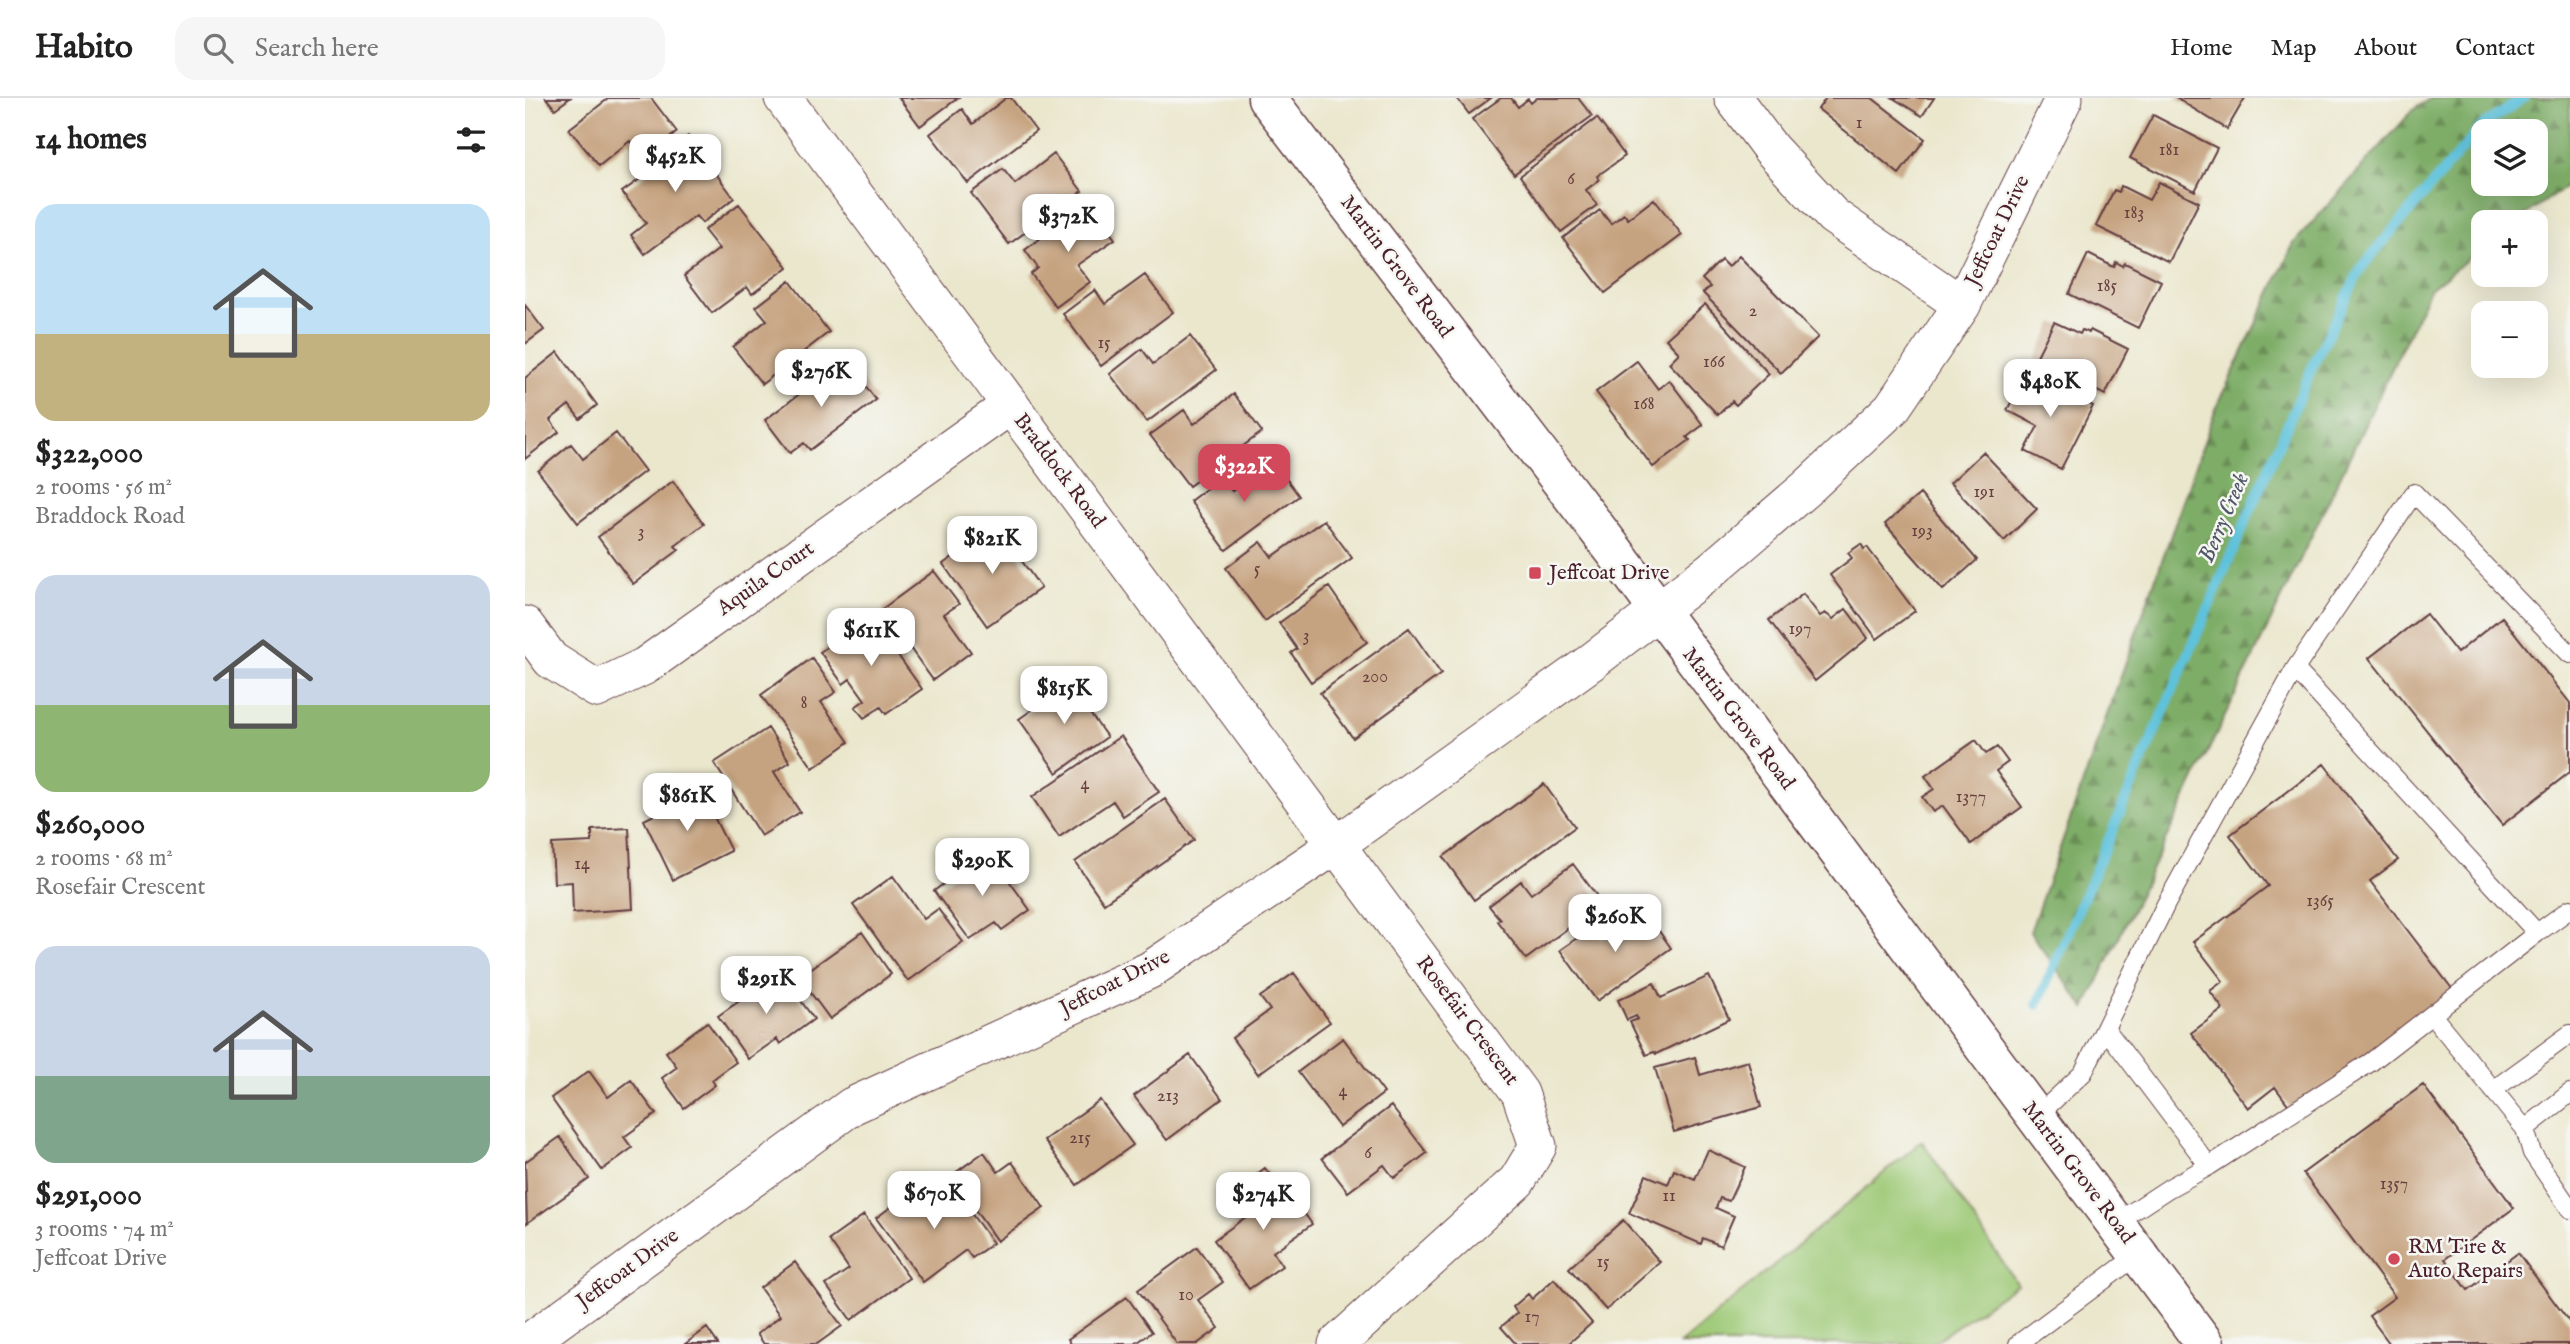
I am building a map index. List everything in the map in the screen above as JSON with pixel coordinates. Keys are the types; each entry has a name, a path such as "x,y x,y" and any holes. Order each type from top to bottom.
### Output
{"main road":[{"name":"Martin Grove Road","path":"1267,98 1658,611 2205,1344"}],"street":[{"name":"Braddock Road","path":"783,98 1336,845"},
{"path":"1733,98 1771,149 1833,216 1962,306"},
{"name":"Jeffcoat Drive","path":"526,1344 852,1106 1150,970 1336,845 1658,611 1809,486 1892,408 1962,306 2064,98"},
{"name":"Aquila Court","path":"525,625 551,660 597,690 645,666 1010,405"},
{"name":"Rosefair Crescent","path":"1336,845 1520,1093 1538,1146 1517,1181 1337,1344"}],"lane":[{"path":"2035,1118 2083,1073 2166,904 2295,669 2414,493 2570,653"},
{"path":"2295,669 2537,933"},
{"path":"2115,1224 2371,1062 2570,909"},
{"path":"2432,1015 2525,1129 2532,1153 2570,1209"},
{"path":"2105,1028 2209,1166"},
{"path":"2493,1090 2570,1034"},
{"path":"2525,1129 2570,1093"},
{"path":"2018,1344 2042,1337 2139,1254"}],"green space":[{"path":"2431,98 2570,98 2570,184 2532,210 2471,210 2471,257 2430,289 2085,1008 2030,932 2215,411 2294,243 2414,109"},
{"path":"1922,1141 2017,1284 1931,1344 1680,1344"}],"building":[{"path":"546,98 570,98 555,109"},
{"path":"609,98 651,98 677,132 644,159 630,141 599,166 569,129"},
{"path":"899,98 958,98 920,126"},
{"path":"1006,98 1011,98 1036,131 968,183 930,134 962,109 973,124"},
{"path":"1457,98 1491,98 1469,114"},
{"path":"1501,98 1511,98 1518,107 1528,99 1531,103 1537,98 1578,98 1592,116 1514,174 1472,119"},
{"path":"1826,98 1872,98 1925,139 1899,174 1818,109"},
{"path":"1893,98 1934,98 1922,116"},
{"path":"2176,98 2245,98 2227,129"},
{"path":"2153,115 2217,148 2195,191 2130,158"},
{"path":"1597,118 1625,156 1597,176 1599,180 1586,190 1597,205 1561,232 1520,176"},
{"path":"688,136 734,198 702,223 696,216 645,254 631,235 646,223 622,192 647,174 642,168"},
{"path":"1054,154 1082,191 1009,244 971,193 1003,169 1015,184"},
{"path":"2159,182 2199,202 2169,262 2096,226 2114,190 2119,192 2121,186 2149,200"},
{"path":"1654,199 1682,235 1605,293 1563,238 1600,210 1611,224 1624,214 1628,219"},
{"path":"1087,203 1115,239 1077,265 1090,282 1056,307 1031,274 1038,268 1025,250"},
{"path":"739,204 788,267 752,294 747,287 712,313 684,276 719,249 704,230"},
{"path":"2088,254 2114,267 2116,262 2123,266 2125,263 2161,281 2138,328 2069,294"},
{"path":"1739,256 1818,337 1781,373 1703,293 1710,287 1702,279 1721,260 1728,267"},
{"path":"1145,275 1173,312 1101,366 1063,314 1095,290 1105,304"},
{"path":"790,281 829,332 762,384 733,347 767,320 756,307"},
{"path":"1705,304 1769,374 1736,405 1732,401 1718,415 1669,363 1679,353 1666,339"},
{"path":"525,305 544,330 525,344"},
{"path":"2054,322 2080,334 2082,330 2089,333 2090,330 2128,349 2105,395 2035,360"},
{"path":"1190,336 1216,370 1147,422 1110,374 1142,349 1153,364"},
{"path":"558,352 597,405 580,419 569,405 550,420 559,432 525,459 525,378"},
{"path":"846,359 876,400 810,450 804,443 790,453 765,420"},
{"path":"1637,361 1658,389 1669,380 1703,425 1687,437 1690,440 1653,467 1596,392"},
{"path":"2027,373 2093,406 2061,469 2025,451 2038,426 2007,410"},
{"path":"1234,394 1262,432 1189,486 1150,435 1184,410 1194,424"},
{"path":"616,433 645,471 578,523 538,471 571,444 583,459"},
{"path":"1983,452 2037,509 2004,541 1950,483"},
{"path":"1273,461 1299,496 1226,550 1190,501 1222,477 1232,491"},
{"path":"673,481 704,524 675,546 679,550 633,584 598,537"},
{"path":"1920,494 1977,560 1943,590 1885,524"},
{"path":"1324,520 1352,558 1265,621 1226,568 1261,542 1272,557"},
{"path":"997,526 1041,588 987,626 943,564"},
{"path":"1861,544 1864,549 1867,547 1915,611 1877,639 1830,575 1852,558 1848,553"},
{"path":"934,571 959,604 944,614 971,652 933,680 882,609"},
{"path":"1329,587 1367,642 1311,682 1291,653 1297,649 1279,623"},
{"path":"1803,594 1820,616 1825,613 1833,619 1846,609 1868,638 1815,681 1769,620"},
{"path":"2426,614 2457,653 2502,617 2570,703 2570,772 2502,825 2369,658"},
{"path":"870,616 922,689 886,714 881,707 864,718 855,707 865,700 850,679 843,684 820,652"},
{"path":"1409,628 1441,674 1353,738 1320,693"},
{"path":"812,658 836,692 821,702 849,742 813,768 761,695"},
{"path":"1076,679 1096,707 1089,712 1107,737 1057,773 1019,719"},
{"path":"768,728 790,762 774,772 800,812 761,836 714,763"},
{"path":"1121,736 1159,792 1123,816 1113,801 1059,837 1032,797"},
{"path":"1976,740 1986,754 1997,747 2008,762 1996,771 2022,807 1971,844 1943,806 1933,812 1922,797 1934,789 1925,776"},
{"path":"2324,764 2398,860 2370,881 2453,990 2293,1111 2275,1087 2248,1108 2191,1033 2223,1009 2210,991 2223,981 2193,942 2268,886 2230,835"},
{"path":"697,783 731,851 673,880 644,820 672,806 668,797"},
{"path":"1544,784 1575,827 1474,900 1443,857"},
{"path":"1165,799 1194,840 1104,903 1075,862"},
{"path":"629,828 633,909 573,913 572,882 554,883 552,844 592,842 592,830"},
{"path":"988,851 1030,910 1002,930 996,923 970,940 934,891"},
{"path":"1573,864 1602,903 1526,959 1489,906 1521,881 1531,894"},
{"path":"893,876 924,919 938,909 963,942 908,981 853,905"},
{"path":"1644,910 1671,948 1597,1001 1560,950 1593,927 1602,939"},
{"path":"862,932 891,974 830,1019 799,977"},
{"path":"780,972 814,1019 780,1044 777,1039 748,1059 718,1016"},
{"path":"1294,973 1330,1022 1258,1074 1232,1038 1270,1010 1260,997"},
{"path":"1709,976 1729,1019 1656,1054 1654,1052 1646,1055 1630,1022 1638,1019 1636,1016 1627,1020 1618,1000 1654,983 1661,998"},
{"path":"707,1022 736,1062 712,1080 715,1085 684,1108 662,1078 677,1067 666,1052"},
{"path":"1343,1038 1384,1093 1339,1127 1298,1072"},
{"path":"1190,1055 1222,1099 1167,1140 1134,1096"},
{"path":"1695,1057 1700,1075 1748,1061 1761,1107 1674,1132 1655,1068"},
{"path":"589,1071 608,1097 631,1080 656,1114 624,1137 632,1148 602,1170 551,1098"},
{"path":"2423,1085 2514,1208 2445,1259 2468,1290 2518,1253 2570,1323 2570,1344 2390,1344 2369,1316 2395,1297 2303,1173"},
{"path":"1100,1100 1133,1145 1077,1185 1044,1140"},
{"path":"1391,1106 1427,1153 1394,1178 1384,1165 1348,1192 1322,1158"},
{"path":"560,1137 589,1179 527,1223 525,1162"},
{"path":"1708,1150 1745,1167 1729,1201 1720,1198 1716,1208 1734,1216 1721,1246 1703,1238 1701,1244 1629,1213 1646,1175 1668,1184 1674,1170 1695,1179"},
{"path":"984,1152 998,1172 1012,1162 1044,1208 997,1241 951,1176"},
{"path":"1265,1168 1281,1190 1285,1187 1312,1224 1273,1252 1282,1266 1249,1289 1214,1240 1265,1203 1249,1180"},
{"path":"950,1185 993,1243 972,1258 966,1250 923,1282 876,1218 910,1193 920,1206"},
{"path":"864,1215 909,1278 851,1320 826,1285 849,1269 829,1240"},
{"path":"1623,1220 1660,1262 1606,1310 1569,1268"},
{"path":"1197,1247 1223,1282 1198,1300 1219,1328 1197,1344 1177,1344 1138,1290"},
{"path":"795,1262 842,1326 817,1344 764,1344 757,1334 780,1316 760,1288"},
{"path":"1554,1279 1592,1323 1568,1344 1516,1344 1501,1327 1517,1313 1513,1307 1528,1294 1532,1299"},
{"path":"1127,1297 1152,1332 1135,1344 1071,1344 1068,1339"},
{"path":"707,1328 718,1344 685,1344"}],"waterway":[{"name":"Berry Creek","path":"2037,1005 2314,363 2361,268 2483,125 2524,98"}],"place":[{"name":"Jeffcoat Drive","path":"1535,573"},
{"name":"RM Tire & Auto Repairs","path":"2394,1259"}]}
